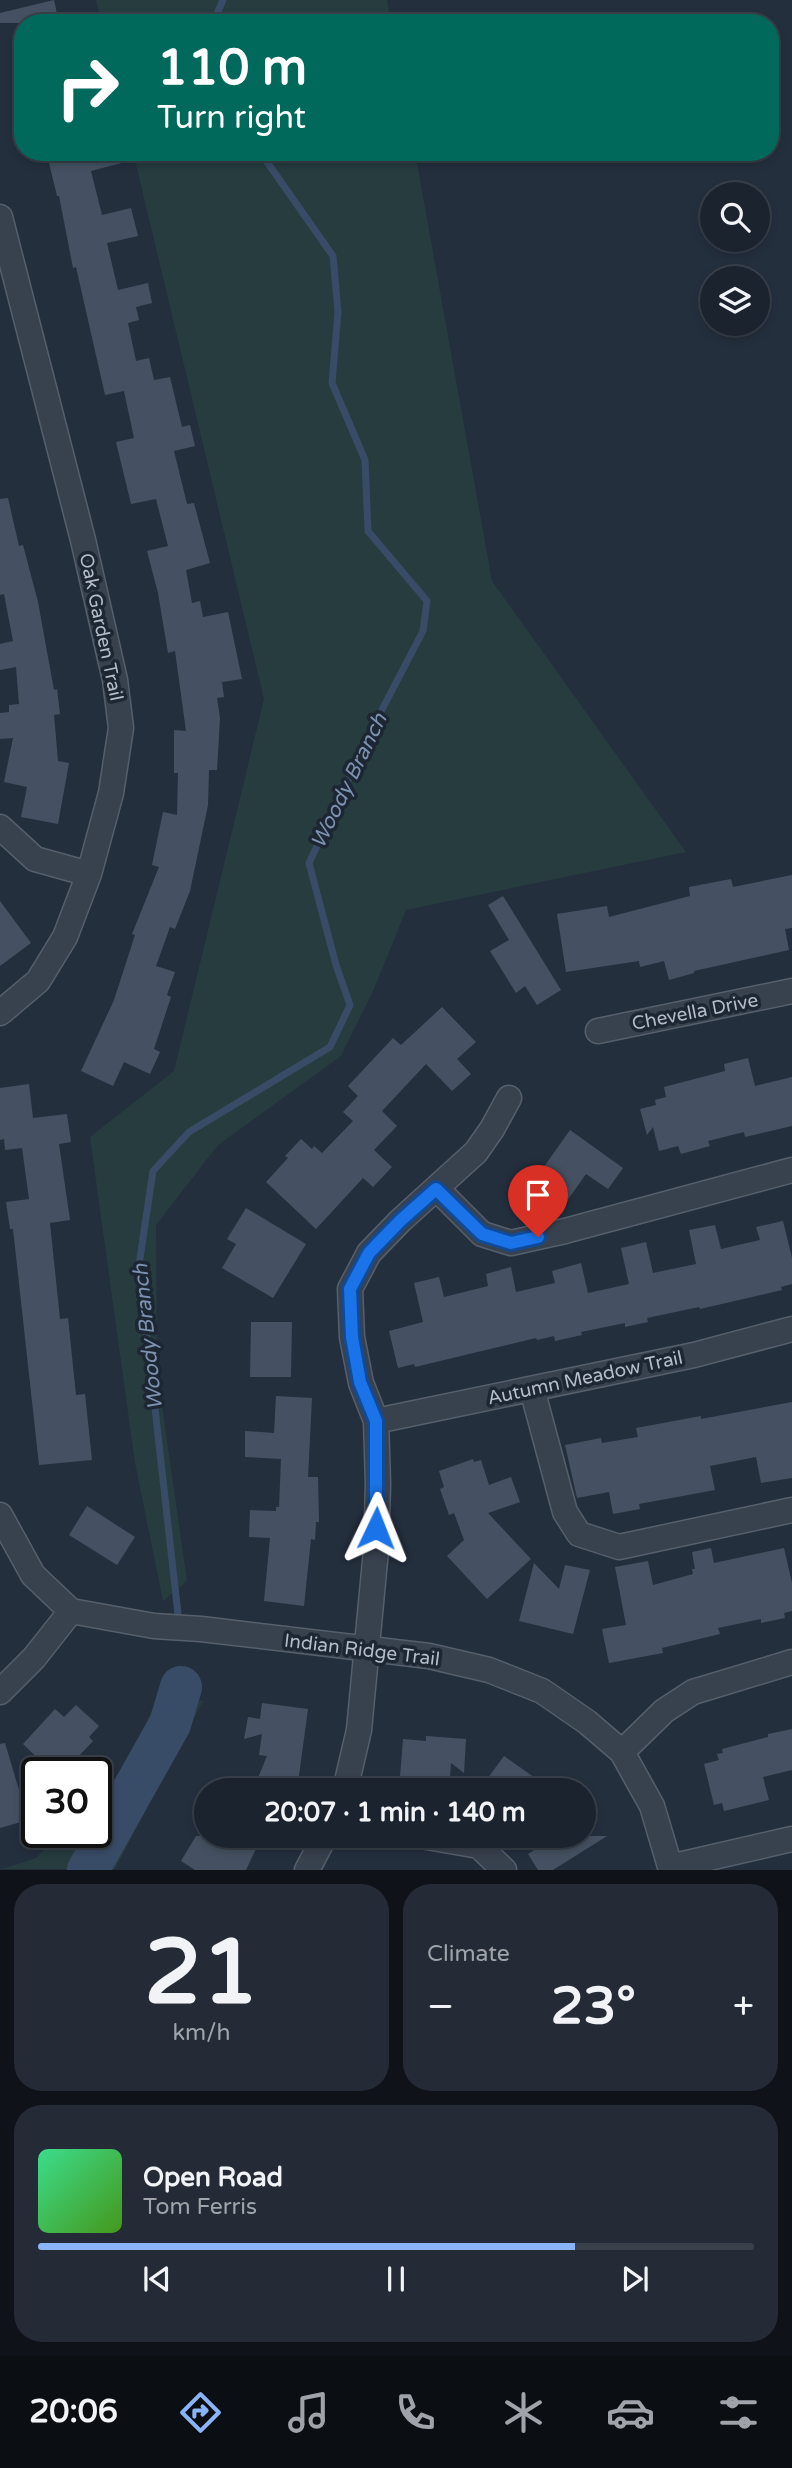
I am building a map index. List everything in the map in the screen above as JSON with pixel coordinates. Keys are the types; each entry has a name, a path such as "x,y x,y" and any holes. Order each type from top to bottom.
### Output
{"street":[{"name":"Oak Garden Trail","path":"0,218 83,540 115,680 121,728 111,793 89,874 65,937 38,981 0,1013"},
{"path":"0,827 35,859 89,874"},
{"name":"Chevella Drive","path":"598,1031 792,991"},
{"path":"348,1778 359,1730 376,1550 376,1421 360,1382 352,1337 350,1289 369,1253 475,1152 492,1129 509,1098"},
{"path":"436,1189 482,1234 511,1243 792,1170"},
{"name":"Autumn Meadow Trail","path":"376,1421 694,1355 792,1329"},
{"path":"531,1389 565,1512 579,1534 619,1547 792,1510"},
{"path":"0,1516 33,1575 71,1611 34,1658 0,1692"},
{"name":"Indian Ridge Trail","path":"71,1611 154,1626 201,1629 429,1656 489,1670 542,1691 587,1722 622,1752 652,1805 670,1868"},
{"path":"622,1752 664,1710 693,1692 792,1662"},
{"path":"670,1868 792,1839"},
{"path":"307,1870 319,1848"},
{"path":"481,1848 504,1870"}],"green space":[{"path":"96,0 387,0 389,14 100,14"},
{"path":"135,161 417,161 492,581 686,852 406,910 374,989 341,1056 218,1145 156,1225 157,1370 187,1581 163,1601 135,1463 90,1137 174,1071 264,699"},
{"path":"158,1697 203,1701 115,1869 2,1869 36,1858 46,1848 112,1848 112,1782 125,1769"}],"building":[{"path":"54,0 57,14 14,14 14,23 0,23 0,13"},
{"path":"129,161 91,171 102,215 131,208 138,236 107,243 118,290 148,283 152,303 136,307 139,320 128,323 136,361 149,358 154,380 170,377 182,427 190,425 195,446 174,451 187,504 194,503 210,563 186,570 192,603 200,601 203,617 228,612 242,679 222,682 224,697 217,698 220,718 217,770 209,770 208,805 190,891 175,929 170,927 156,966 175,972 167,995 171,997 154,1049 160,1052 150,1074 124,1062 113,1086 81,1071 114,1000 135,935 132,934 159,867 152,865 163,812 177,815 178,773 174,773 174,730 186,731 175,651 168,653 158,593 147,551 168,546 156,499 131,504 116,442 134,438 124,391 105,395 49,163"},
{"path":"8,498 19,546 23,545 38,602 54,690 57,689 60,714 54,715 58,761 69,763 58,824 21,817 27,787 4,782 13,738 0,739 0,713 9,712 9,705 19,704 16,667 0,670 0,644 13,641 4,594 0,595 0,499"},
{"path":"792,875 792,928 785,929 789,950 694,971 669,980 664,961 640,967 639,961 566,972 557,914 607,906 609,917 690,896 689,887 731,879 733,887"},
{"path":"503,896 561,990 537,1005 525,986 516,993 490,951 509,940 488,905"},
{"path":"0,901 31,943 0,966"},
{"path":"442,1007 476,1042 457,1059 471,1074 452,1091 426,1064 382,1111 397,1126 374,1150 392,1167 373,1187 363,1178 316,1229 266,1182 301,1139 312,1149 314,1146 322,1153 353,1121 343,1112 358,1096 348,1086 393,1038 401,1045"},
{"path":"748,1058 755,1086 792,1077 792,1126 745,1137 744,1132 708,1141 710,1146 681,1154 678,1146 659,1151 653,1127 647,1135 640,1109 656,1105 655,1100 666,1097 664,1087 725,1071 724,1064"},
{"path":"29,1084 33,1118 67,1114 71,1142 59,1144 70,1220 50,1223 60,1319 68,1318 76,1395 85,1394 92,1460 39,1465 13,1229 10,1229 6,1202 29,1199 22,1148 5,1150 4,1139 0,1140 0,1088"},
{"path":"570,1130 623,1168 608,1189 586,1174 567,1201 536,1178"},
{"path":"246,1208 306,1244 273,1298 222,1268 236,1244 227,1239"},
{"path":"783,1221 792,1258 792,1284 781,1287 782,1290 647,1318 648,1322 625,1327 625,1323 581,1332 582,1335 555,1341 554,1336 536,1338 415,1367 414,1364 398,1368 389,1331 423,1322 414,1283 439,1277 444,1297 488,1286 486,1274 511,1267 516,1292 555,1283 552,1271 581,1263 588,1293 629,1284 621,1248 646,1242 653,1273 696,1264 689,1230 715,1225 721,1249 760,1240 756,1227"},
{"path":"251,1322 292,1322 291,1377 250,1377"},
{"path":"276,1396 312,1398 308,1477 318,1477 319,1522 316,1522 315,1540 311,1539 304,1606 264,1601 270,1538 249,1537 250,1510 276,1511 276,1507 279,1507 281,1459 245,1457 245,1431 274,1433"},
{"path":"792,1402 792,1478 761,1483 756,1457 710,1466 715,1490 639,1504 640,1509 613,1514 609,1492 577,1498 565,1445 601,1438 602,1443 638,1437 636,1428"},
{"path":"473,1459 474,1462 481,1460 489,1485 511,1477 520,1502 488,1513 531,1559 487,1599 447,1556 464,1540 454,1513 449,1515 440,1489 444,1487 439,1471"},
{"path":"87,1506 135,1537 117,1565 69,1535"},
{"path":"711,1548 714,1563 784,1548 792,1583 792,1611 784,1613 785,1618 761,1623 761,1619 718,1628 720,1634 662,1648 663,1653 609,1663 602,1629 626,1625 615,1567 648,1561 653,1585 693,1574 692,1569 695,1569 692,1552"},
{"path":"534,1563 559,1589 565,1565 590,1570 573,1634 519,1621"},
{"path":"262,1703 308,1709 299,1778 258,1778 267,1756 259,1755 262,1734 244,1739 248,1717 260,1719"},
{"path":"76,1705 99,1726 89,1737 93,1741 78,1757 36,1757 23,1744 55,1709 64,1717"},
{"path":"792,1729 792,1770 763,1777 769,1800 724,1811 722,1803 714,1805 704,1764 719,1760 717,1754 723,1753 722,1749"},
{"path":"426,1736 466,1739 464,1773 451,1763 450,1778 400,1778 403,1739 426,1741"},
{"path":"5,1743 21,1797 21,1822 0,1828 0,1744"},
{"path":"504,1756 535,1778 488,1778"},
{"path":"596,1836 607,1836 596,1843"},
{"path":"194,1839 194,1848 256,1848 246,1870 195,1870 181,1861"},
{"path":"537,1848 588,1848 553,1870 538,1870 528,1854"}],"waterway":[{"name":"Woody Branch","path":"217,14 223,0"},
{"name":"Woody Branch","path":"178,1614 139,1265 153,1171 189,1132 330,1047 350,1005 336,965 309,863 375,723 423,631 427,601 368,531 365,460 332,383 338,312 333,256 266,161"},
{"name":"Woody Branch","path":"88,1870 170,1724 181,1687"}],"route":[{"path":"376,1528 376,1421 360,1382 352,1337 350,1289 369,1253 436,1189 482,1234 511,1243 538,1237"}]}
